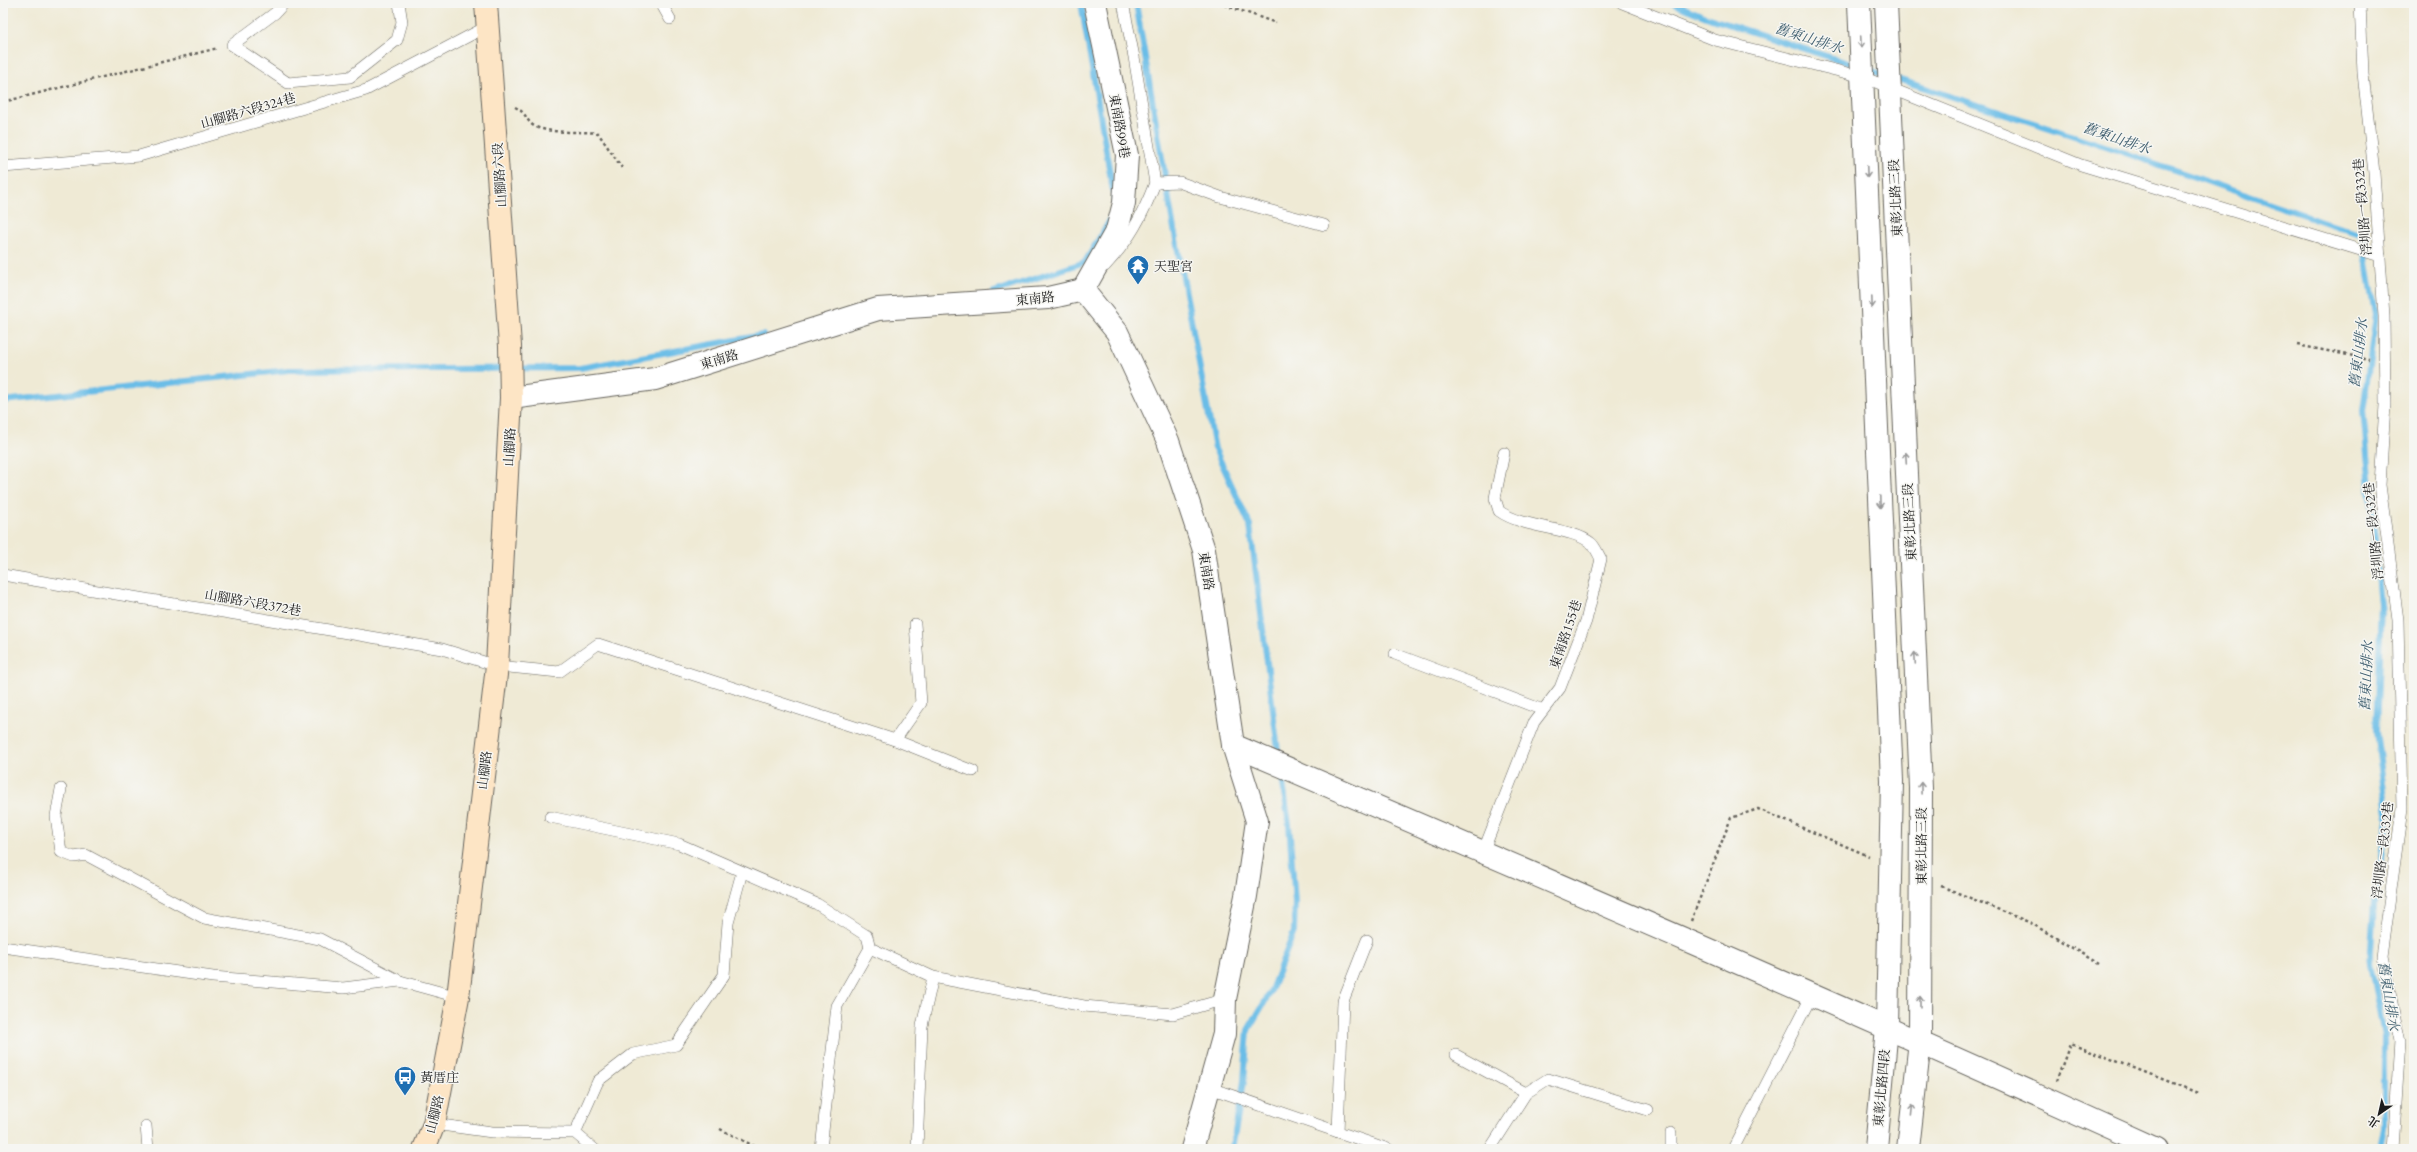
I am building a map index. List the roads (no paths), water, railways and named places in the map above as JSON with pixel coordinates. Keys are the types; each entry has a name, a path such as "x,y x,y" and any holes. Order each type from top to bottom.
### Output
{"main road":[{"name":"山腳路六段","path":"486,3 486,27 510,346 511,392"},
{"name":"山腳路","path":"424,1149 434,1124 458,997 497,666 511,392"}],"street":[{"name":"東南路99巷","path":"1083,290 1117,230 1124,203 1128,155 1095,3"},
{"name":"東彰北路三段","path":"1859,3 1892,781 1887,1027"},
{"name":"東彰北路三段","path":"1886,3 1921,780 1920,1041"},
{"name":"東南路","path":"511,392 655,378 878,309 1048,298 1083,290 1117,332 1168,441 1195,521 1204,550 1233,745 1257,821 1246,896 1225,999 1224,1034 1192,1149"},
{"path":"1233,745 1684,938 1920,1041 2157,1149"},
{"name":"東彰北路四段","path":"1876,1149 1887,1027"},
{"path":"1908,1149 1920,1041"}],"lane":[{"path":"284,3 275,13 232,45 288,83 350,77 397,40 402,22 399,3"},
{"path":"661,3 670,19"},
{"path":"1083,290 1131,235 1155,183 1134,57 1123,3"},
{"path":"1622,3 1715,40 1863,77 2081,165 2380,256"},
{"name":"浮圳路一段332巷","path":"2360,3 2363,73 2380,256 2385,360 2385,405 2380,485 2398,620 2402,809 2382,956 2400,1041 2393,1149"},
{"name":"山腳路六段324巷","path":"3,167 139,156 366,90 486,27"},
{"path":"1155,183 1178,182 1220,196 1324,225"},
{"name":"東南路155巷","path":"1483,852 1534,722 1560,688 1586,621 1601,559 1591,543 1571,534 1523,522 1499,510 1495,498 1504,453"},
{"name":"山腳路六段372巷","path":"3,575 442,649 497,666 559,672 598,644 895,740"},
{"path":"915,624 921,703 895,740 973,771"},
{"path":"1395,654 1543,710"},
{"path":"61,789 56,816 61,852 74,858 86,855 204,918 320,939 400,981 458,997"},
{"path":"550,817 679,844 817,904 867,936 870,948 837,1006 821,1149"},
{"path":"575,1133 598,1081 633,1054 676,1045 724,975 728,923 742,872"},
{"path":"1338,1132 1343,1001 1367,940"},
{"path":"3,947 221,978 343,988 400,981"},
{"path":"870,948 933,977 1084,1006 1174,1014 1225,999"},
{"path":"917,1149 922,1026 933,977"},
{"path":"1733,1149 1812,994"},
{"path":"1456,1055 1526,1093"},
{"path":"1490,1149 1526,1093 1548,1078 1648,1110"},
{"path":"1210,1088 1388,1149"},
{"path":"434,1124 492,1132 575,1133 594,1149"},
{"path":"146,1126 148,1149"},
{"path":"1671,1133 1671,1149"}],"waterway":[{"path":"1081,3 1115,203"},
{"path":"1136,3 1172,218 1215,449 1250,525 1279,759"},
{"name":"舊東山排水","path":"1672,3 1709,18 1885,75"},
{"name":"舊東山排水","path":"1894,78 2099,144 2362,235 2376,314 2363,411 2381,605 2376,731 2388,820 2374,904 2370,964 2384,1035 2384,1128 2380,1149"},
{"path":"994,292 1085,262 1110,220"},
{"path":"3,401 289,370 580,368 763,335"},
{"path":"1232,1149 1244,1081 1248,1030 1270,993 1294,932 1295,902 1289,825 1281,770"}],"place":[{"name":"天聖宮","path":"1138,286"},
{"name":"黃厝庄","path":"405,1096"}]}
